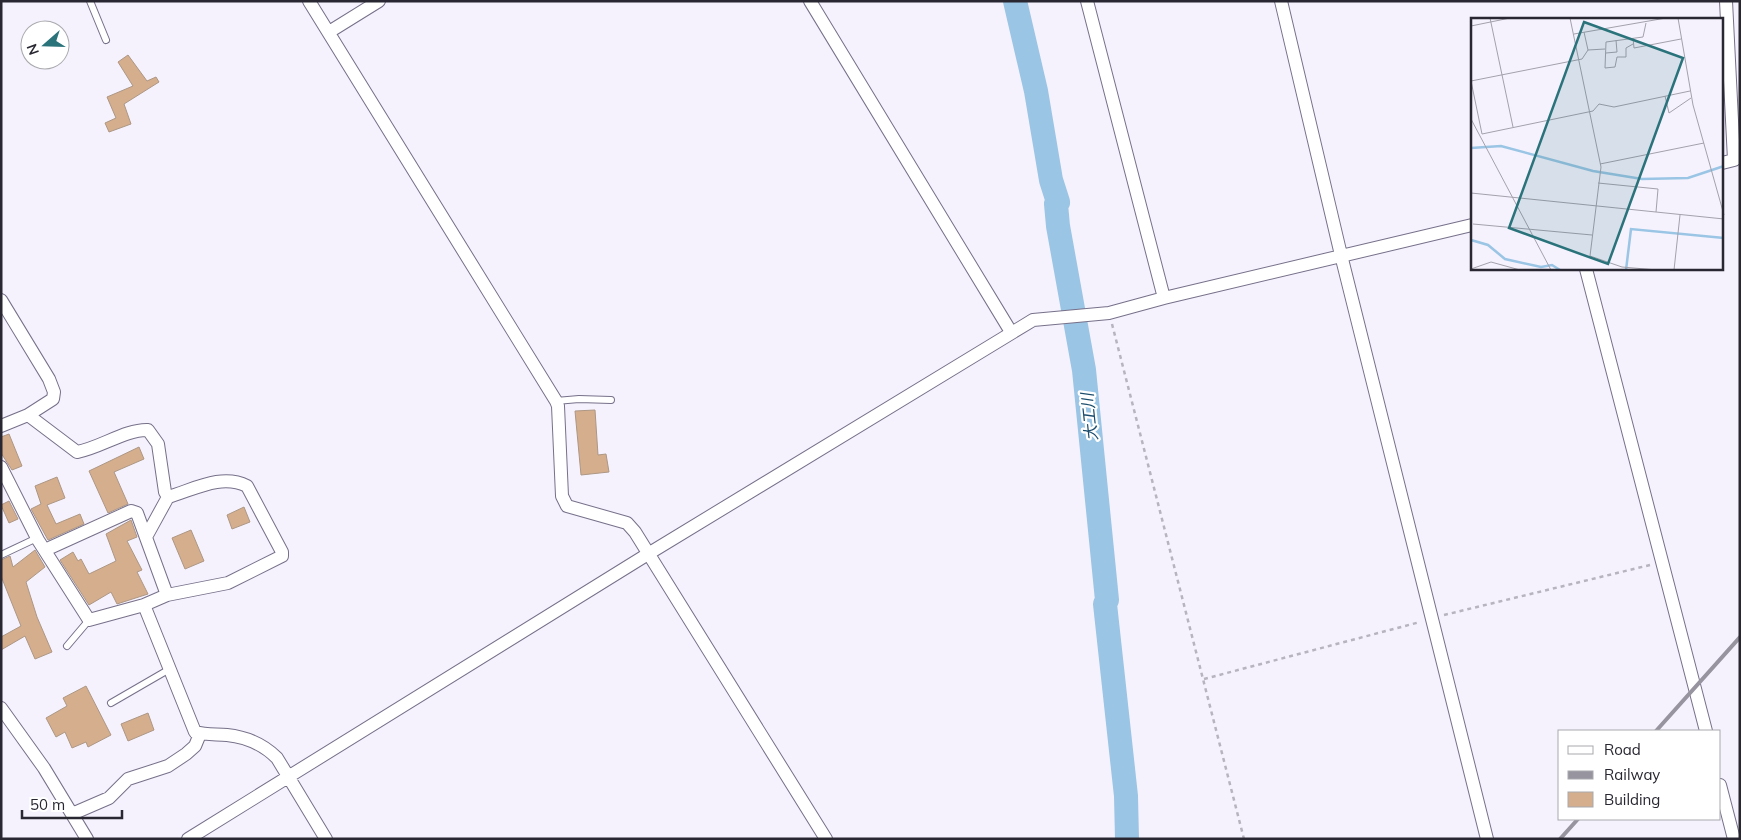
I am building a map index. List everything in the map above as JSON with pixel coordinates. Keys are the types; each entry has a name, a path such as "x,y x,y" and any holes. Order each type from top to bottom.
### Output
{"street":[{"path":"309,1 556,401 562,496 568,506 627,523 635,532 826,839"},
{"path":"329,32 379,1"},
{"path":"810,1 1011,332"},
{"path":"1087,1 1164,298"},
{"path":"1281,1 1341,255 1487,839"},
{"path":"1724,162 1734,160 1726,1"},
{"path":"188,839 648,554 1033,320 1109,313 1341,255 1471,225"},
{"path":"1586,270 1706,730"},
{"path":"1,300 49,379 54,392 52,399 28,414 1,426"},
{"path":"28,414 77,452 140,430 148,430 158,444 164,492 168,497"},
{"path":"1,467 37,538 89,620 144,605 167,594 228,583 282,556 282,552 247,486 238,481 209,482 168,497 146,537"},
{"path":"45,550 131,511 137,513 167,594"},
{"path":"144,605 168,670 195,732 200,734 229,735 255,742 277,758 326,839"},
{"path":"1,708 44,768 87,839"},
{"path":"72,814 109,798 128,779 168,766 195,746 200,734"},
{"path":"1721,789 1734,839"}],"lane":[{"path":"90,1 106,40"},
{"path":"556,401 579,399 611,400"},
{"path":"1,555 37,538"},
{"path":"67,646 89,620"},
{"path":"111,703 168,670"}],"path":[{"path":"1109,313 1244,839"},
{"path":"1204,679 1433,618 1661,563"}],"building":[{"path":"128,55 147,81 156,77 159,82 124,104 131,124 109,132 105,123 116,118 107,97 133,86 118,62"},
{"path":"595,410 598,455 606,454 609,472 581,475 575,411"},
{"path":"9,434 22,466 12,470 1,453 1,437"},
{"path":"139,447 144,459 114,472 128,504 108,513 89,471"},
{"path":"57,477 65,498 47,505 56,524 80,514 84,524 48,540 31,509 41,504 35,486"},
{"path":"9,501 18,519 9,523 1,505"},
{"path":"244,507 250,522 232,529 227,515"},
{"path":"131,520 137,537 127,541 142,570 137,572 148,594 117,604 111,592 89,605 60,560 73,552 78,561 81,559 89,574 116,561 106,534"},
{"path":"191,530 204,561 185,569 172,538"},
{"path":"35,550 45,567 26,582 37,617 52,652 35,659 25,636 1,650 1,637 21,626 1,576 1,560 10,556 13,567"},
{"path":"86,686 111,735 88,747 86,742 72,748 65,732 56,737 46,718 67,706 63,698"},
{"path":"148,713 154,730 128,741 121,724"}],"waterway":[{"name":"大工川","path":"1015,1 1036,91 1051,180 1058,202 1056,204 1058,226 1084,370 1107,600 1105,604 1126,796 1127,839"}],"railway":[{"path":"1657,730 1740,637"},
{"path":"1560,839 1577,820"}]}
